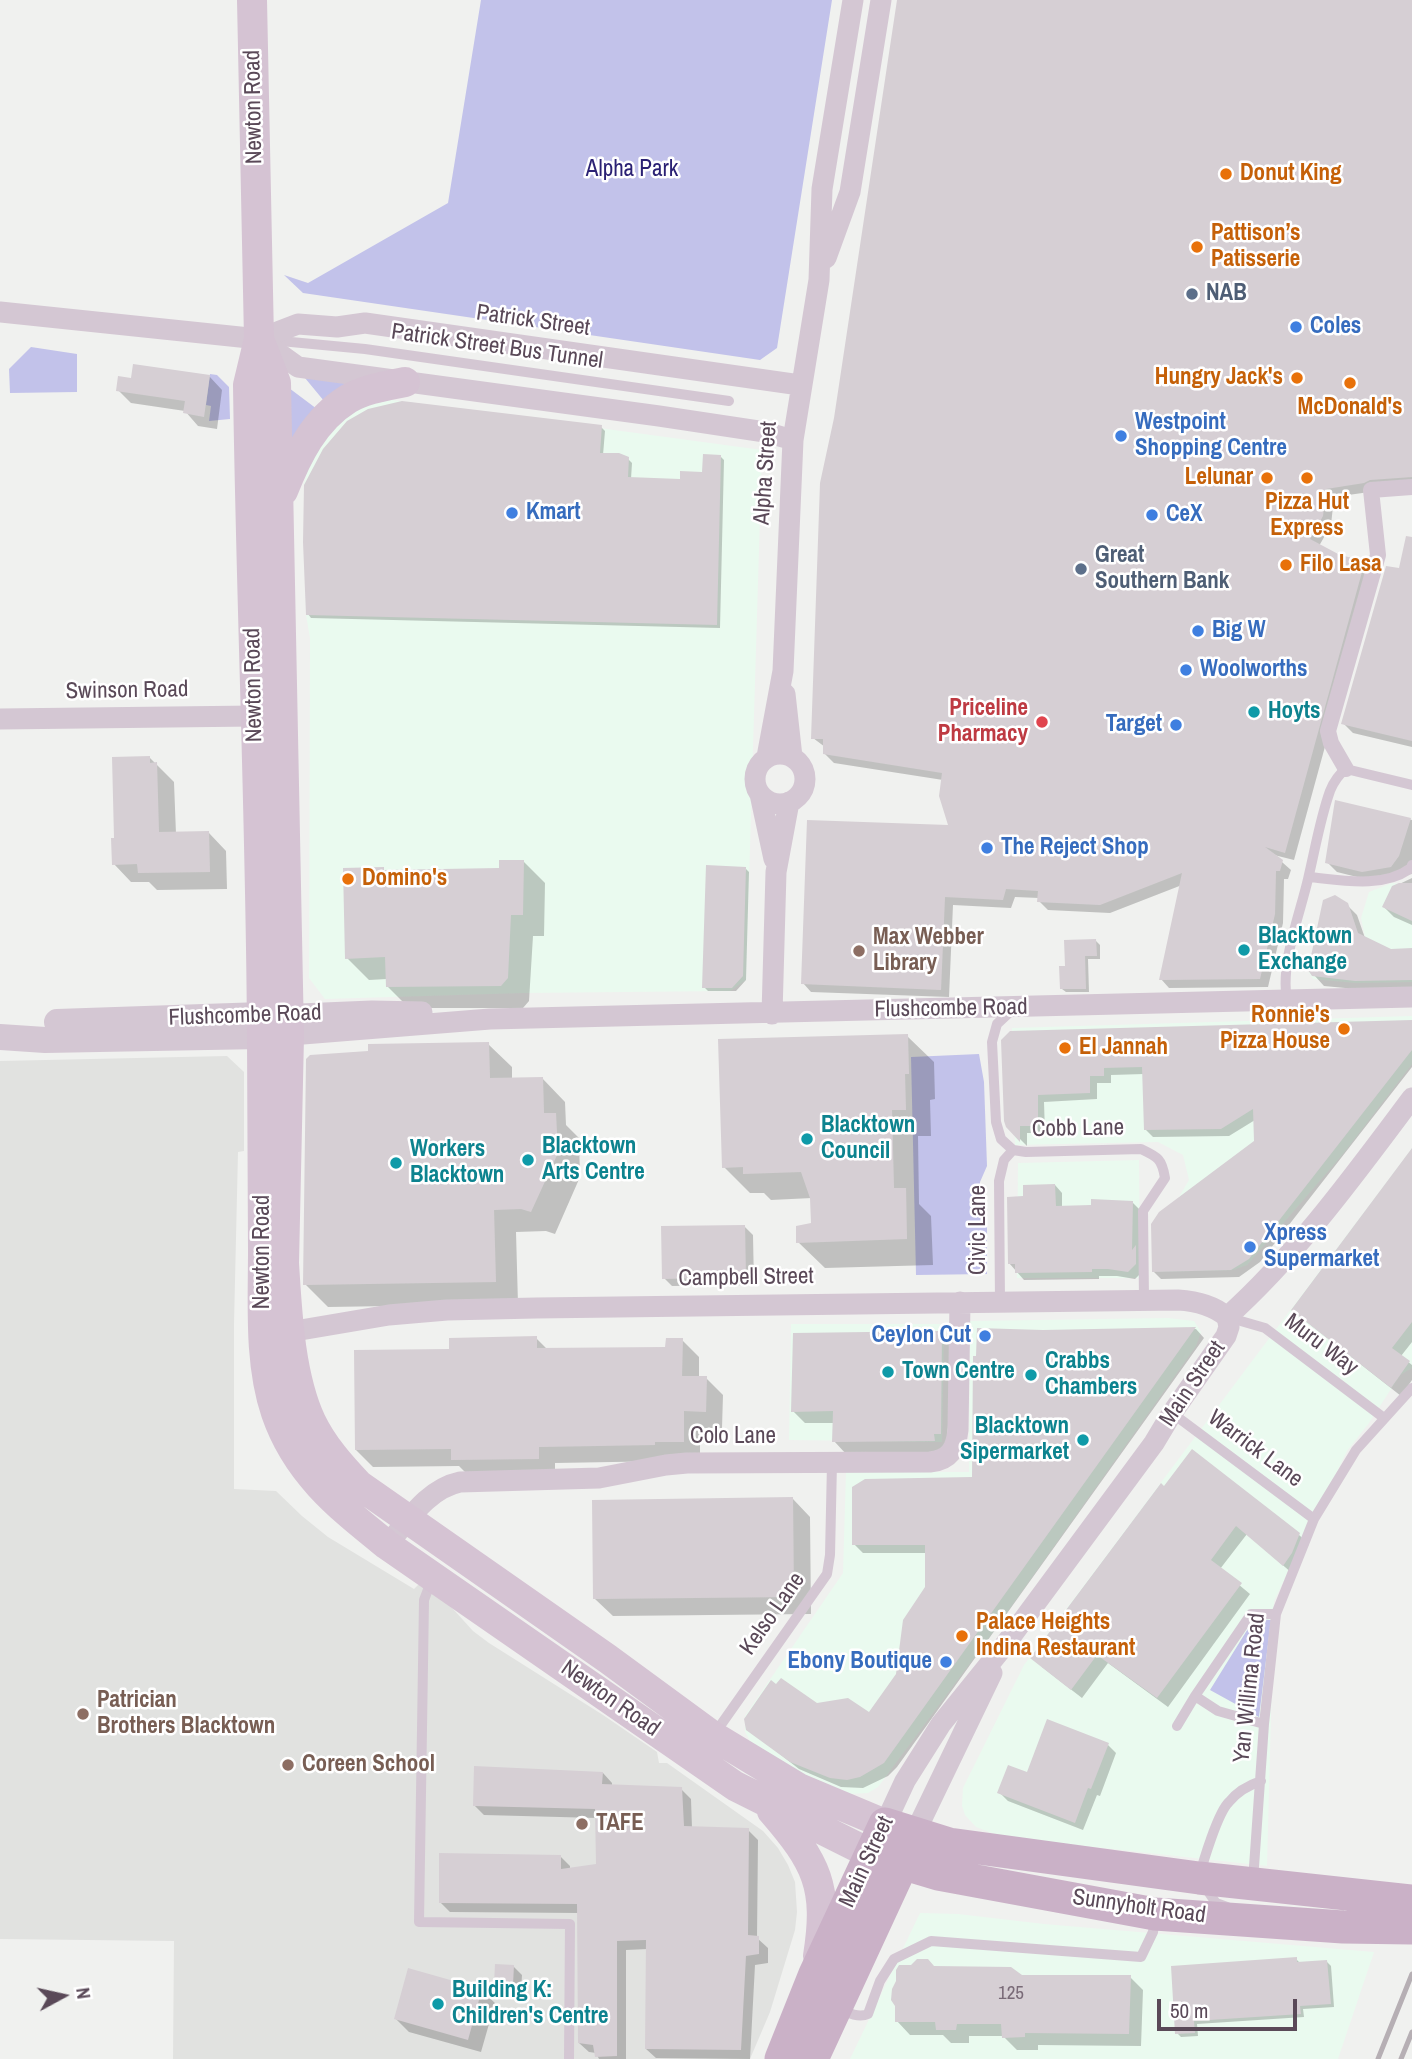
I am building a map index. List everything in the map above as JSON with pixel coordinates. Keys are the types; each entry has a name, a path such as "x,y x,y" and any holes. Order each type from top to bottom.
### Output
{"main road":[{"name":"Newton Road","path":"252,0 259,339 248,385 255,716 275,1025"},
{"name":"Newton Road","path":"259,339 276,383 278,503 275,1025 277,1334 269,1386 276,1413 304,1468 334,1503 387,1545 734,1786 871,1854"},
{"path":"278,503 295,460 327,414 349,398 405,382"},
{"name":"Newton Road","path":"277,1334 312,1422 335,1460 359,1485 713,1736 799,1787 900,1829"},
{"path":"589,1685 608,1659"},
{"path":"765,1803 808,1858 818,1884 823,1923 815,1974"},
{"name":"Main Street","path":"780,2059 815,1974 871,1854 900,1829"},
{"name":"Main Street","path":"812,2059 902,1866 900,1829"},
{"name":"Sunnyholt Road","path":"900,1829 949,1844 1201,1869 1253,1884 1412,1901"},
{"name":"Sunnyholt Road","path":"871,1854 902,1866 937,1874 1156,1914 1262,1922 1412,1928"}],"street":[{"name":"Alpha Street","path":"767,757 783,671 793,440 818,280 822,190 853,0"},
{"name":"Alpha Street","path":"818,280 850,192 881,0"},
{"name":"Patrick Street","path":"0,312 259,339 298,324 337,327 365,323 800,385"},
{"name":"Patrick Street","path":"259,339 298,367 659,416 765,432 793,440"},
{"path":"1346,769 1331,743 1328,731 1378,555 1371,490 1412,487"},
{"name":"Alpha Street","path":"783,671 792,757"},
{"name":"Swinson Road","path":"0,719 255,716"},
{"path":"760,794 773,803 789,802 799,795 805,783 803,768 792,757 780,754 767,757 757,768 755,775 776,872"},
{"path":"772,1014 776,872 789,802"},
{"name":"Flushcombe Road","path":"0,1037 45,1040 275,1025 372,1011 441,1012 490,1019 1412,998"},
{"name":"Flushcombe Road","path":"0,1028 46,1023 275,1025"},
{"name":"Main Street","path":"900,1829 905,1781 940,1724 1004,1646 1154,1443 1226,1336 1229,1327 1227,1318 1264,1284 1360,1167 1412,1098"},
{"name":"Campbell Street","path":"277,1334 389,1315 447,1310 1144,1300 1191,1301 1217,1309 1227,1318"},
{"name":"Colo Lane","path":"387,1545 438,1490 460,1482 589,1479 688,1463 930,1462 946,1459 957,1441 958,1430 960,1302"},
{"name":"Main Street","path":"900,1829 1004,1646"}],"lane":[{"name":"Patrick Street Bus Tunnel","path":"259,339 365,349 729,401"},
{"path":"1287,1000 1285,981 1308,877 1337,776 1346,769 1412,786"},
{"path":"1308,877 1362,881 1400,875 1412,865"},
{"path":"1013,1150 1001,1139 996,1122 992,1042 997,1024 1014,1008"},
{"name":"Cobb Lane","path":"1013,1150 1026,1152 1141,1149 1157,1156 1165,1178 1143,1211 1144,1300"},
{"name":"Civic Lane","path":"1000,1302 999,1181 1004,1160 1013,1150"},
{"name":"Muru Way","path":"1227,1318 1265,1328 1384,1418"},
{"name":"Yan Willima Road","path":"1253,1884 1264,1724 1276,1614 1314,1519 1356,1450 1412,1388"},
{"name":"Warrick Lane","path":"1172,1413 1314,1519"},
{"name":"Kelso Lane","path":"713,1736 827,1574 830,1555 832,1463"},
{"path":"433,1577 424,1600 419,1922 570,1924 569,2059"},
{"path":"1177,1726 1251,1614 1276,1614"},
{"path":"1195,1696 1218,1711 1264,1724"},
{"name":"Yan Willima Road","path":"1201,1869 1227,1803 1250,1785 1261,1781"},
{"path":"1201,1869 1216,1903 1262,1922"},
{"path":"836,2008 851,2014 867,2014 880,1981 894,1959 931,1941 1141,1957 1153,1932 1156,1914"}],"shaded area":[{"path":"392,400 762,450 746,980 730,991 522,993 325,999 309,978 310,638 306,615 304,484 310,459 322,438 350,412 375,402"},
{"path":"1392,883 1412,885 1412,982 1356,983 1313,979 1309,973 1323,903 1335,897 1346,903 1349,943 1365,937 1361,918 1369,892"},
{"path":"1412,1016 1412,1064 1343,1154 1247,1265 1233,1270 1152,1272 1165,1221 1189,1180 1183,1155 1158,1142 1015,1145 1012,1028"},
{"path":"227,1056 244,1072 244,1151 238,1152 234,1489 276,1491 328,1537 414,1589 420,1583 444,1599 473,1631 489,1643 657,1752 659,1763 667,1763 763,1831 788,1865 795,1882 797,1912 795,1930 770,2012 750,2059 173,2059 174,1941 0,1939 0,1061"},
{"path":"1412,1148 1412,1368 1400,1375 1347,1451 1274,1601 1267,1866 1003,1837 976,1827 965,1815 962,1806 963,1788 1024,1665"},
{"path":"1139,1160 1140,1278 1017,1278 1018,1163"},
{"path":"1168,1318 1194,1321 1201,1332 1196,1346 991,1635 878,1787 868,1793 849,1794 798,1772 752,1744 745,1732 745,1716 843,1573 846,1472 969,1472 970,1321"},
{"name":"Town Centre","path":"791,1324 944,1324 942,1442 789,1440"},
{"path":"920,1913 958,1914 1044,1924 1374,1952 1338,2059 850,2059"}],"green space":[{"name":"Alpha Park","path":"481,0 832,0 777,348 760,360 303,293 284,275 308,283 448,203"},
{"path":"31,347 77,354 77,392 10,393 9,369"},
{"path":"210,374 217,375 229,387 230,419 209,421 211,406 206,405"},
{"path":"305,378 344,383 344,387 324,401"},
{"path":"289,388 317,409 289,448"},
{"path":"979,1054 984,1082 987,1166 980,1182 980,1191 987,1224 987,1274 916,1275 911,1057"},
{"path":"1254,1619 1271,1620 1259,1717 1210,1690"}],"building":[{"name":"Westpoint Shopping Centre","path":"897,0 1412,0 1412,477 1370,480 1326,489 1323,516 1310,539 1340,555 1365,561 1285,853 1265,847 1283,860 1280,871 1276,871 1275,914 1260,979 1159,980 1182,873 1100,905 1037,902 1038,891 1006,889 1003,900 945,897 941,990 801,984 807,820 948,825 939,796 942,773 823,754 823,739 811,739 820,483 834,418"},
{"path":"133,364 210,375 204,417 183,413 185,401 116,391 118,376 131,378"},
{"name":"Kmart","path":"402,401 602,425 600,453 619,453 629,457 628,477 680,479 680,471 702,472 703,454 721,455 717,625 306,615 304,485 323,449 347,421 368,409"},
{"path":"1406,536 1412,537 1412,741 1341,724 1386,566 1399,568"},
{"path":"150,756 150,763 157,762 159,832 209,831 210,872 138,873 137,864 112,865 112,757"},
{"path":"1335,800 1411,818 1399,856 1391,867 1362,872 1325,863"},
{"path":"499,860 524,860 523,915 511,915 508,978 501,986 386,987 385,957 345,959 343,868 499,868"},
{"path":"706,865 746,867 743,976 732,988 702,988"},
{"path":"1412,883 1412,921 1382,907 1392,886"},
{"path":"1335,895 1348,903 1358,933 1391,949 1412,948 1412,980 1355,981 1312,976 1308,970 1323,900"},
{"path":"1096,939 1097,956 1085,956 1086,989 1060,989 1059,966 1065,966 1064,940"},
{"path":"1412,1020 1412,1050 1249,1259 1231,1270 1152,1272 1151,1224 1159,1212 1254,1141 1253,1109 1221,1129 1144,1130 1142,1067 1104,1068 1104,1076 1090,1076 1090,1093 1038,1095 1038,1126 1020,1126 1020,1142 1004,1121 1001,1040 1010,1031"},
{"name":"Blacktown Council","path":"908,1034 906,1110 892,1110 894,1188 906,1188 907,1239 796,1243 796,1226 811,1223 810,1198 801,1172 743,1174 743,1167 722,1168 718,1039"},
{"name":"Workers Blacktown","path":"489,1042 490,1078 543,1077 544,1113 556,1113 558,1153 531,1212 521,1209 494,1210 496,1282 303,1285 306,1059 310,1055 368,1051 368,1044"},
{"path":"1412,1148 1412,1322 1392,1348 1410,1361 1391,1388 1291,1310"},
{"path":"1055,1184 1056,1206 1091,1205 1091,1199 1133,1201 1132,1250 1136,1245 1136,1264 1128,1272 1092,1269 1092,1272 1015,1273 1015,1264 1008,1264 1007,1197 1023,1196 1023,1185"},
{"path":"745,1225 746,1277 662,1279 661,1226"},
{"path":"1196,1327 884,1763 860,1777 847,1780 830,1778 790,1762 746,1730 744,1719 771,1680 776,1684 781,1678 817,1703 848,1698 869,1712 896,1674 903,1620 925,1587 925,1545 852,1545 852,1487 865,1479 972,1477 973,1356 976,1356 977,1328 1043,1330"},
{"name":"Town Centre","path":"942,1331 941,1434 934,1434 935,1441 832,1442 833,1411 791,1412 793,1333"},
{"path":"537,1336 537,1348 665,1347 666,1338 683,1338 682,1376 707,1376 706,1412 684,1411 684,1442 539,1447 539,1459 451,1460 451,1449 355,1450 354,1350 449,1349 449,1338"},
{"path":"1192,1449 1300,1533 1292,1553 1283,1566 1236,1526 1211,1560 1242,1583 1157,1698 1097,1655 1071,1690 1030,1658 1161,1483 1164,1486"},
{"path":"793,1497 794,1597 593,1599 592,1500"},
{"path":"1047,1719 1109,1743 1075,1823 997,1793 1008,1765 1027,1772"},
{"path":"474,1766 603,1772 602,1784 682,1787 684,1826 749,1828 748,1935 759,1936 759,1954 746,1956 741,2050 645,2049 646,1940 617,1941 617,2056 595,2057 593,2045 578,2043 577,1904 439,1903 439,1853 561,1855 561,1869 596,1864 595,1809 473,1806"},
{"path":"1297,1957 1297,1962 1327,1960 1331,2004 1300,2006 1301,2014 1194,2021 1195,2033 1175,2034 1171,1966"},
{"path":"917,1959 928,1959 934,1966 1011,1967 1022,1975 1131,1975 1129,2034 1025,2033 1025,2037 1002,2038 1001,2024 957,2024 956,2030 936,2030 935,2022 895,2022 895,2006 891,2000 896,1970 899,1965 911,1965"},
{"path":"495,1964 514,1965 513,1985 494,1984"},
{"name":"Building K: Children's Centre","path":"408,1968 482,1989 468,2040 394,2019"}],"railway":[{"path":"1378,2059 1412,1974"},
{"path":"1401,2059 1412,2032"}],"place":[{"name":"Donut King","path":"1226,174"},
{"name":"Pattison’s Patisserie","path":"1197,247"},
{"name":"NAB","path":"1192,294"},
{"name":"Coles","path":"1296,327"},
{"name":"Hungry Jack's","path":"1297,378"},
{"name":"McDonald's","path":"1350,383"},
{"name":"Westpoint Shopping Centre","path":"1121,436"},
{"name":"Lelunar","path":"1267,478"},
{"name":"Pizza Hut Express","path":"1307,478"},
{"name":"Kmart","path":"512,513"},
{"name":"CeX","path":"1152,515"},
{"name":"Filo Lasa","path":"1286,565"},
{"name":"Great Southern Bank","path":"1081,569"},
{"name":"Big W","path":"1198,631"},
{"name":"Woolworths","path":"1186,670"},
{"name":"Hoyts","path":"1254,712"},
{"name":"Priceline Pharmacy","path":"1042,722"},
{"name":"Target","path":"1176,725"},
{"name":"The Reject Shop","path":"987,848"},
{"name":"Domino's","path":"348,879"},
{"name":"Blacktown Exchange","path":"1244,950"},
{"name":"Max Webber Library","path":"859,951"},
{"name":"Ronnie's Pizza House","path":"1344,1029"},
{"name":"El Jannah","path":"1065,1048"},
{"name":"Blacktown Council","path":"807,1139"},
{"name":"Blacktown Arts Centre","path":"528,1160"},
{"name":"Workers Blacktown","path":"396,1163"},
{"name":"Xpress Supermarket","path":"1250,1247"},
{"name":"Ceylon Cut","path":"985,1336"},
{"name":"Town Centre","path":"888,1372"},
{"name":"Crabbs Chambers","path":"1031,1375"},
{"name":"Blacktown Sipermarket","path":"1083,1440"},
{"name":"Palace Heights Indina Restaurant","path":"962,1636"},
{"name":"Ebony Boutique","path":"946,1662"},
{"name":"Patrician Brothers Blacktown","path":"83,1714"},
{"name":"Coreen School","path":"288,1765"},
{"name":"TAFE","path":"582,1824"},
{"name":"Building K: Children's Centre","path":"438,2004"}]}
